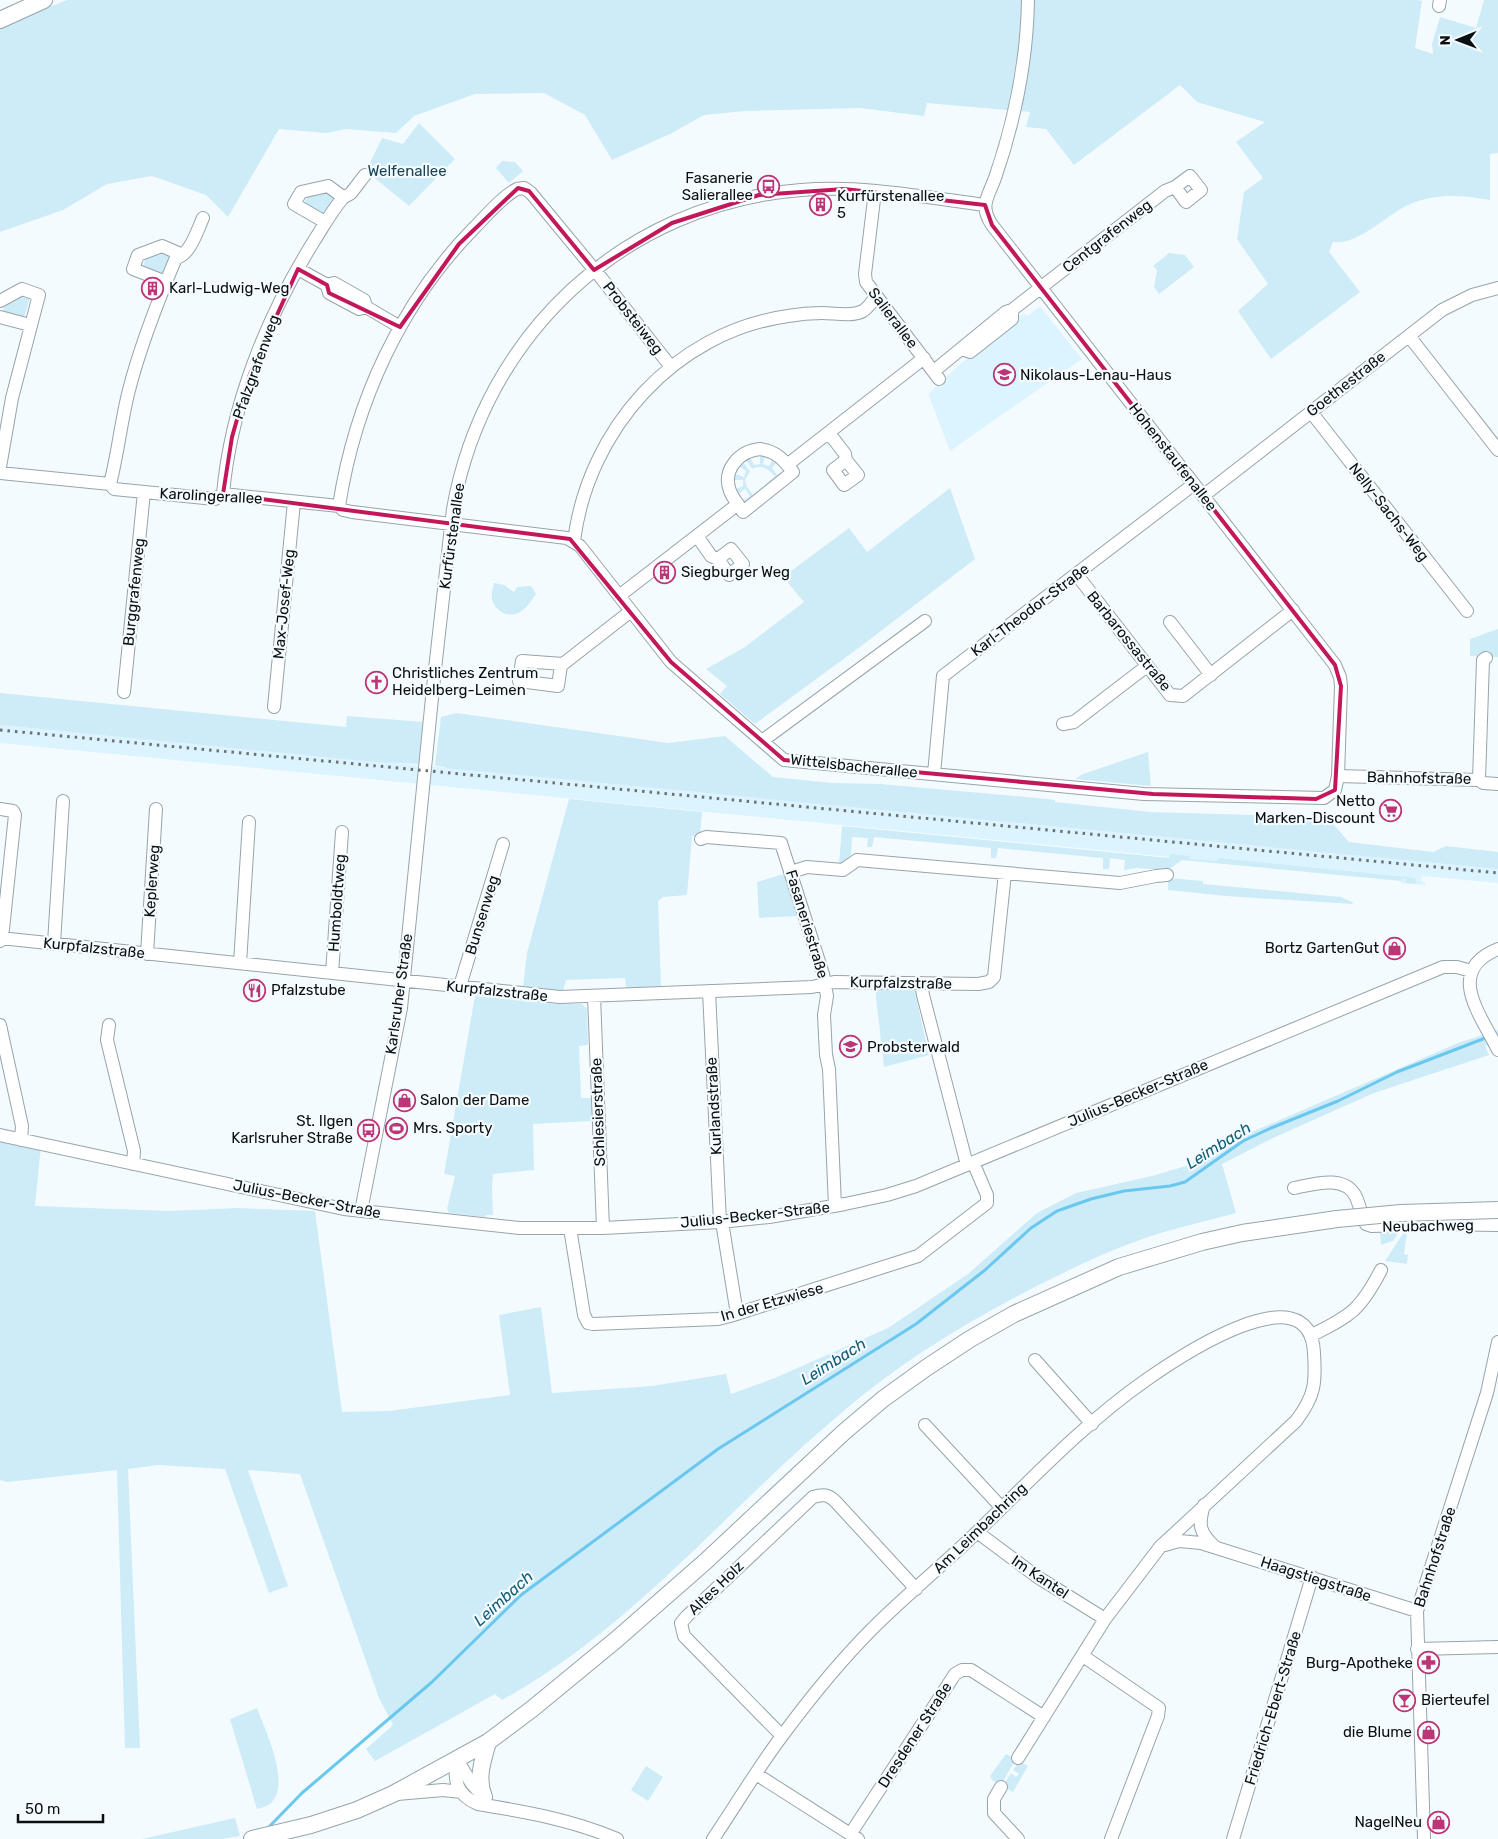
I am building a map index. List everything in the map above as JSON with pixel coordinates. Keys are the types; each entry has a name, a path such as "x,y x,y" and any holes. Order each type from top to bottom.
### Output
{"main road":[{"path":"0,20 44,0"},
{"path":"252,1839 311,1825 357,1810 394,1794 488,1742 532,1709 706,1561 844,1432 904,1384 970,1339 1014,1314 1119,1266 1202,1242 1242,1233 1337,1219 1401,1213 1498,1210"},
{"path":"484,1797 480,1778 488,1742"}],"street":[{"path":"985,205 1016,106 1024,57 1028,0"},
{"name":"Pfalzgrafenweg","path":"223,494 232,437 250,374 275,312 325,222 343,197 349,195 365,175"},
{"path":"325,222 294,204 301,192 328,186 343,197"},
{"name":"Centgrafenweg","path":"937,375 962,350 970,352 1012,319 1012,310 1165,191 1175,187"},
{"path":"339,506 349,456 362,410 379,366 400,327 426,286 459,244 490,211 517,188 524,188 529,191 594,270"},
{"name":"Kurfürstenallee","path":"424,775 455,495 465,458 482,412 500,377 524,342 547,314 573,288 618,253 655,231 690,215 735,200 799,190 834,189 875,191 985,205"},
{"name":"Salierallee","path":"875,191 866,277 867,284 937,375"},
{"name":"Hohenstaufenallee","path":"985,205 988,220 1331,658 1340,677 1341,686 1338,776"},
{"path":"176,258 181,257 187,252 203,218"},
{"path":"110,484 128,390 142,344 178,253 162,246 138,255 133,269 166,282"},
{"path":"298,269 326,285 334,283 364,300 366,307 400,327"},
{"name":"Probsteiweg","path":"594,270 671,367"},
{"name":"Goethestraße","path":"1203,496 1452,304 1472,295 1498,288"},
{"path":"0,300 22,289 39,296 12,398 0,461"},
{"path":"451,523 564,537 574,541 583,495 594,466 607,440 645,390 671,367 709,343 746,327 788,316 822,313 858,313 867,308 876,296"},
{"path":"0,317 30,326"},
{"path":"1409,336 1498,450"},
{"path":"787,465 924,358"},
{"name":"Nelly-Sachs-Weg","path":"1311,412 1467,611"},
{"path":"829,433 845,454 846,460"},
{"path":"755,450 768,450 778,455 793,472 743,512 738,504 730,492 728,477 733,464 741,455 755,450"},
{"name":"Karolingerallee","path":"0,473 110,484 114,489 215,499 223,494 339,506 343,510 352,512 451,523"},
{"name":"Karl-Theodor-Straße","path":"934,774 943,676 1194,484"},
{"name":"Burggrafenweg","path":"124,692 144,492"},
{"name":"Max-Josef-Weg","path":"274,707 294,502"},
{"path":"619,596 738,504"},
{"path":"697,536 711,556 718,559"},
{"name":"Wittelsbacherallee","path":"574,541 580,546 671,662 784,760 1144,794 1316,799 1330,795 1334,790 1338,776"},
{"name":"Barbarossastraße","path":"1077,575 1170,695 1183,696 1293,610"},
{"path":"560,665 631,611"},
{"path":"762,741 925,620"},
{"path":"1170,622 1211,674"},
{"path":"1479,780 1483,660 1486,658"},
{"path":"1063,724 1074,722 1147,666"},
{"name":"Karlsruher Straße","path":"361,1211 400,1008 424,775"},
{"name":"Bahnhofstraße","path":"1338,776 1479,780 1483,783 1498,784"},
{"path":"54,943 63,801"},
{"path":"0,809 14,812 10,866 0,939"},
{"name":"Keplerweg","path":"147,954 156,809"},
{"path":"240,963 249,822"},
{"name":"Humboldtweg","path":"332,973 342,832"},
{"name":"Fasaneriestraße","path":"701,839 706,837 781,843 827,996 824,1015 826,1055 829,1068 835,1206"},
{"name":"Bunsenweg","path":"460,986 503,844"},
{"path":"791,872 807,867 843,870 857,860 1120,883 1167,875"},
{"name":"Kurpfalzstraße","path":"0,939 54,943 560,997 825,985 834,982 978,984 990,982 994,977 1005,873"},
{"path":"1497,1048 1470,992 1468,980 1471,971 1480,958 1498,949"},
{"name":"Julius-Becker-Straße","path":"0,1135 344,1209 513,1228 603,1228 721,1222 776,1216 835,1206 893,1193 925,1182 1443,967 1457,967 1471,971"},
{"path":"921,983 970,1164"},
{"name":"Kurlandstraße","path":"709,991 721,1222 738,1314"},
{"name":"Schlesierstraße","path":"594,996 603,1228"},
{"path":"0,1025 22,1126 21,1140"},
{"path":"109,1025 107,1040 134,1151 133,1164"},
{"name":"In der Etzwiese","path":"570,1228 584,1315 588,1323 718,1319 922,1255 987,1203 987,1195 970,1164"},
{"name":"Neubachweg","path":"1294,1188 1329,1182 1346,1185 1356,1197 1366,1224 1372,1226 1431,1224 1498,1225"},
{"path":"1018,1758 1105,1619 1160,1547 1296,1421 1308,1405 1315,1383 1312,1335 1336,1324 1356,1309 1371,1289 1381,1270"},
{"name":"Am Leimbachring","path":"714,1839 782,1736 874,1627 1092,1424 1144,1381 1196,1347 1226,1332 1256,1321 1278,1317 1292,1318 1303,1325 1312,1335"},
{"name":"Bahnhofstraße","path":"1424,1839 1417,1611 1476,1430 1496,1360 1498,1342"},
{"path":"1035,1360 1092,1424"},
{"path":"925,1424 1001,1507"},
{"name":"Altes Holz","path":"782,1736 684,1636 681,1623 687,1616 813,1497 823,1494 836,1502 916,1588"},
{"path":"1204,1505 1200,1518 1201,1530 1215,1547"},
{"name":"Im Kantel","path":"977,1532 1036,1576 1105,1619"},
{"name":"Haagstiegstraße","path":"1160,1547 1179,1541 1202,1543 1417,1611"},
{"name":"Friedrich-Ebert-Straße","path":"1233,1839 1312,1577"},
{"path":"1417,1649 1498,1647"},
{"path":"1083,1656 1158,1708 1158,1716 1111,1839"},
{"name":"Dresdener Straße","path":"854,1836 955,1674 962,1670 971,1670 1044,1717"},
{"path":"458,1760 455,1772 456,1782 466,1798 478,1804 552,1817 617,1839"},
{"path":"458,1760 472,1784 484,1797 500,1808"},
{"path":"756,1774 854,1836"},
{"path":"1001,1787 994,1799 994,1814 1018,1839"},
{"path":"394,1794 443,1790 461,1792"}],"highlighted area":[{"path":"518,188 529,191 594,270 672,223 759,195 844,189 985,205 992,225 1335,665 1341,686 1335,790 1316,799 1153,794 784,760 671,662 570,539 223,494 232,437 250,374 298,269 327,285 329,293 400,327 459,244"}],"shaded area":[{"name":"Nikolaus-Lenau-Haus","path":"1040,306 1082,359 950,451 928,394 959,365 1024,313 1027,316"},
{"path":"0,725 1498,869 1498,883 1422,876 1421,881 1425,882 1425,885 1401,883 1400,880 0,743"}],"green space":[{"path":"67,0 1417,0 1422,1 1415,48 1433,54 1432,44 1440,17 1476,28 1484,0 1498,0 1498,153 1490,154 1490,200 1450,196 1420,200 1401,209 1352,239 1343,242 1333,242 1329,252 1360,292 1271,359 1238,311 1268,284 1237,239 1244,192 1263,178 1236,142 1265,122 1197,102 1180,85 1074,165 1046,129 1026,127 1030,112 927,103 924,116 860,108 745,111 704,115 672,133 612,160 585,115 544,93 475,94 414,116 396,133 346,129 326,133 279,129 228,217 206,195 152,176 107,184 63,210 0,232 0,27"},
{"name":"Welfenallee","path":"419,123 455,159 409,206 366,171 382,138 403,144"},
{"path":"502,161 515,162 523,171 509,183 496,168"},
{"path":"328,191 335,196 323,214 304,203 308,195"},
{"path":"162,251 172,256 163,275 143,266 146,257"},
{"path":"1169,253 1185,255 1194,267 1159,294 1154,287 1157,270 1153,266"},
{"path":"22,295 30,298 24,317 3,311 6,303"},
{"path":"760,456 765,456 763,464 769,466 773,459 777,462 772,468 777,475 784,470 767,487 765,485 775,476 765,468 752,469 746,460 750,457 754,465 760,464"},
{"path":"743,462 750,471 745,480 747,487 753,495 762,487 764,489 745,502 743,501 750,496 745,489 738,494 736,489 743,486 743,480 735,480 735,474 744,477 746,471 739,466"},
{"path":"950,488 975,559 755,724 720,694 727,686 706,669 745,647 804,602 783,577 849,528 867,552"},
{"path":"494,583 504,585 514,592 517,587 531,586 536,594 523,610 511,615 503,613 493,603"},
{"path":"1498,629 1498,657 1470,656 1470,639"},
{"path":"0,693 346,727 347,716 423,722 419,764 376,762 0,725"},
{"path":"457,713 668,743 725,736 773,777 1038,798 1055,800 1055,802 1150,812 1327,817 1349,842 1433,852 1446,846 1498,852 1498,869 435,766 441,717"},
{"path":"1148,752 1151,786 1075,779 1083,774"},
{"path":"569,799 702,812 700,836 692,836 687,895 663,897 658,901 661,986 626,988 625,978 566,980 563,991 523,987 527,953"},
{"path":"842,826 1169,858 1170,854 1190,856 1190,859 1216,861 1219,858 1415,878 1416,884 1406,883 1406,879 1402,878 1402,881 1182,860 1168,870 1136,868 1124,870 1125,860 1110,858 1109,869 1103,869 1103,858 998,848 996,858 991,858 991,848 874,837 872,847 867,847 868,838 852,837 851,855 839,865"},
{"path":"784,874 798,916 759,918 757,882"},
{"path":"1168,878 1203,881 1203,884 1341,897 1353,904 1226,896 1168,890"},
{"path":"875,988 914,988 929,1055 884,1067"},
{"path":"475,996 558,1004 582,1004 587,1009 588,1043 587,1045 579,1046 581,1098 591,1098 592,1121 533,1124 534,1170 493,1174 493,1215 486,1215 485,1217 449,1213 447,1209 455,1176 444,1174"},
{"path":"1498,1030 1498,1042 1485,1046 1489,1055 1374,1093 1273,1138 1222,1164 1236,1213 1161,1233 1096,1257 1006,1302 932,1346 885,1378 840,1414 798,1451 637,1603 550,1671 502,1700 495,1694 375,1761 366,1749 393,1725 379,1698 300,1474 248,1470 288,1586 269,1593 225,1469 158,1465 128,1469 140,1748 125,1748 117,1470 7,1482 0,1480 0,1135 41,1145 35,1206 169,1211 237,1208 315,1211 342,1412 389,1411 510,1395 499,1315 541,1307 552,1393 652,1386 726,1374 731,1394 775,1378 888,1328 968,1274 1037,1213 1076,1193 1152,1176 1189,1165 1217,1147 1458,1043"},
{"path":"1380,1232 1399,1232 1393,1241 1381,1245"},
{"path":"1404,1232 1407,1233 1404,1254 1408,1255 1407,1264 1385,1261"},
{"path":"257,1708 271,1744 278,1773 278,1786 275,1797 268,1805 257,1809 230,1719"},
{"path":"1006,1754 1016,1759 1001,1785 992,1780 990,1776"},
{"path":"1019,1761 1028,1766 1013,1792 1003,1786 1011,1773 1016,1777 1019,1774 1013,1770"},
{"path":"646,1766 663,1777 648,1801 631,1790"},
{"path":"235,1818 240,1836 222,1839 142,1839"}],"waterway":[{"name":"Leimbach","path":"266,1830 302,1793 432,1682 521,1595 718,1449 916,1324 985,1270 1031,1228 1057,1211 1091,1199 1124,1191 1170,1186 1185,1182 1243,1141 1338,1101 1397,1072 1488,1037"}],"railway":[{"path":"0,730 1498,873"}],"place":[{"name":"Fasanerie Salierallee","path":"769,187"},
{"name":"Kurfürstenallee 5","path":"821,205"},
{"name":"Karl-Ludwig-Weg","path":"153,288"},
{"name":"Nikolaus-Lenau-Haus","path":"1004,375"},
{"name":"Siegburger Weg","path":"665,572"},
{"name":"Christliches Zentrum Heidelberg-Leimen","path":"376,682"},
{"name":"Netto Marken-Discount","path":"1391,810"},
{"name":"Bortz GartenGut","path":"1395,948"},
{"name":"Pfalzstube","path":"255,990"},
{"name":"Probsterwald","path":"851,1047"},
{"name":"Salon der Dame","path":"404,1100"},
{"name":"Mrs. Sporty","path":"397,1128"},
{"name":"St. Ilgen Karlsruher Straße","path":"369,1130"},
{"name":"Burg-Apotheke","path":"1429,1663"},
{"name":"Bierteufel","path":"1405,1700"},
{"name":"die Blume","path":"1428,1732"},
{"name":"NagelNeu","path":"1438,1822"}]}
